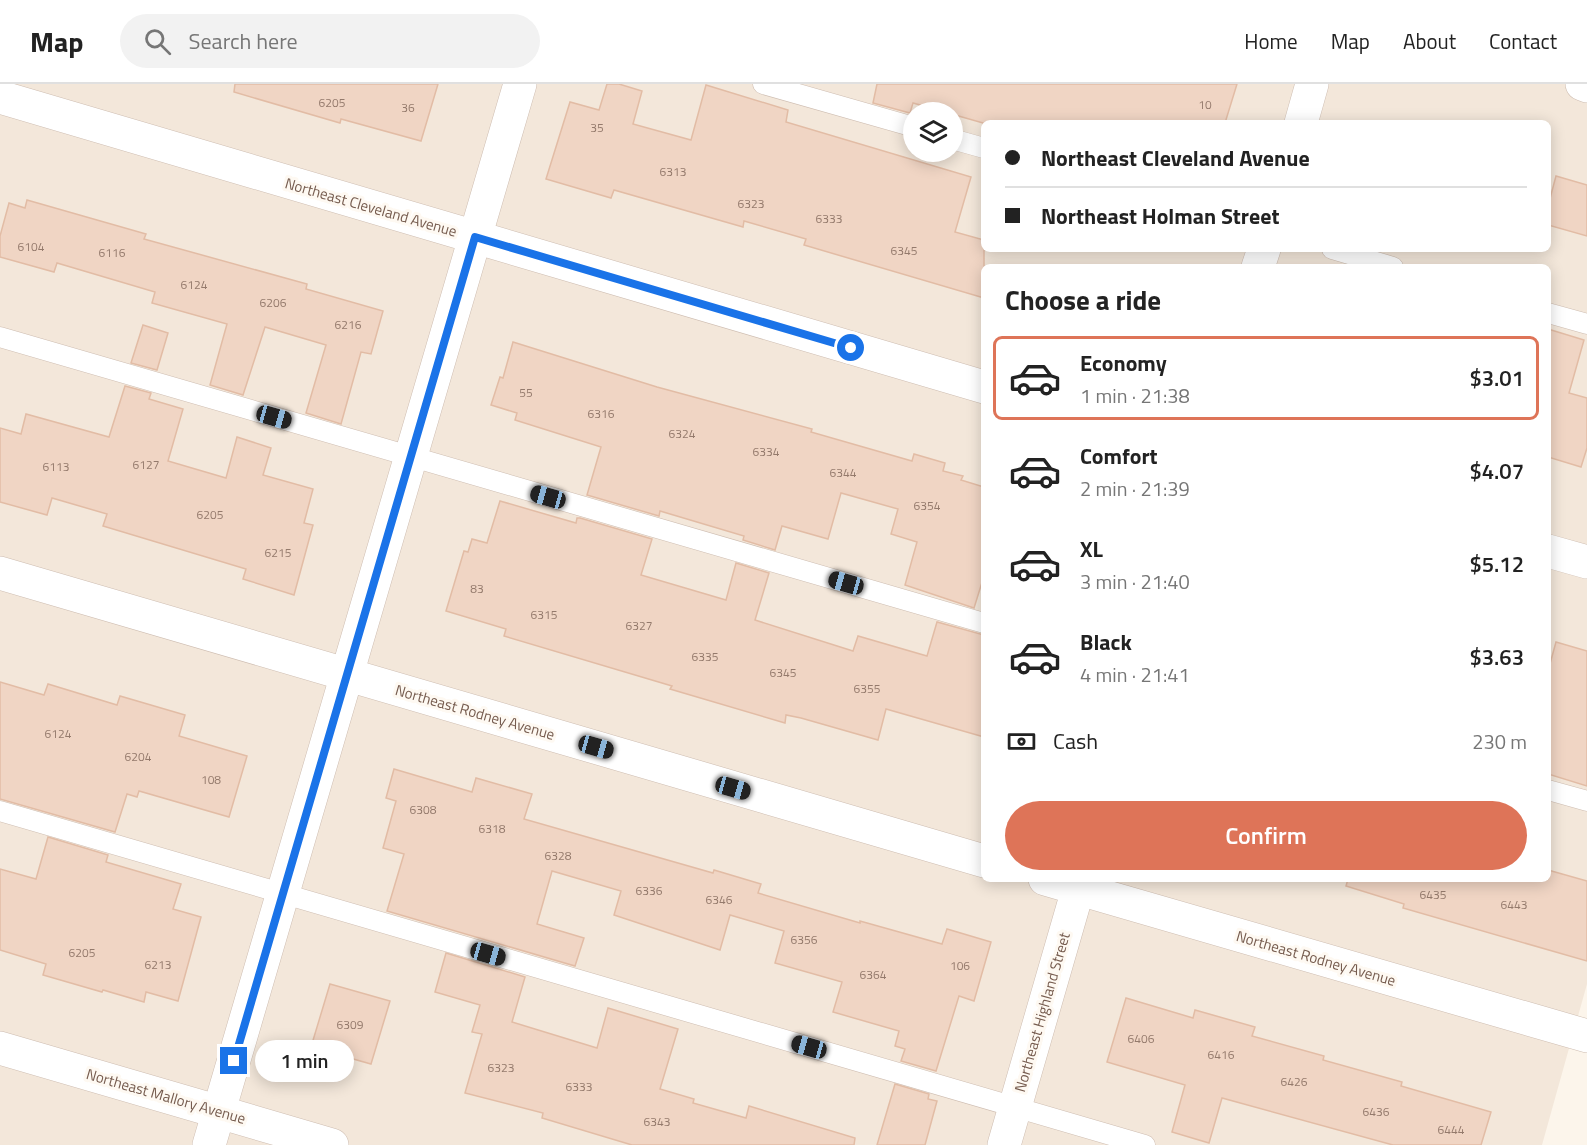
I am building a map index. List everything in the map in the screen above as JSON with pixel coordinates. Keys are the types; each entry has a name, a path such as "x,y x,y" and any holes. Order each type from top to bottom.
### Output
{"street":[{"path":"209,1145 519,84"},
{"path":"1302,120 1312,84"},
{"path":"1582,84 1587,86"},
{"name":"Northeast Cleveland Avenue","path":"0,98 981,386"},
{"path":"1551,552 1587,562"},
{"name":"Northeast Rodney Avenue","path":"0,573 981,860"},
{"name":"Northeast Rodney Avenue","path":"1079,884 1587,1036"},
{"name":"Northeast Highland Street","path":"1004,1145 1079,884"},
{"name":"Northeast Mallory Avenue","path":"0,1048 332,1145"}],"lane":[{"path":"763,84 903,125"},
{"path":"963,142 981,147"},
{"path":"1342,252 1383,264"},
{"path":"1551,314 1587,324"},
{"path":"0,337 981,622"},
{"path":"1551,791 1587,801"},
{"path":"0,811 1145,1145"}],"shaded area":[{"path":"0,84 1587,84 1587,984 1542,1145 0,1145"}],"building":[{"path":"235,84 438,84 421,141 341,119 340,123 234,92"},
{"path":"607,84 619,84 642,91 633,124 691,140 706,85 788,110 786,122 903,157 903,162 921,162 971,177 955,232 981,239 984,264 981,264 981,297 804,245 806,239 744,221 743,227 614,190 611,198 546,179 570,102 599,110"},
{"path":"877,84 1237,84 1226,120 981,120 981,122 963,117 963,102 903,102 903,111 873,103"},
{"path":"1556,176 1587,185 1587,236 1551,226 1551,195"},
{"path":"27,200 146,234 144,239 307,284 306,289 383,311 371,354 361,352 341,424 306,413 326,345 265,327 243,395 210,385 227,324 152,303 155,292 57,263 54,272 0,257 0,236 9,203 25,208"},
{"path":"143,325 168,333 157,370 131,363"},
{"path":"1551,330 1584,340 1569,393 1587,398 1587,448 1581,467 1551,458"},
{"path":"513,342 657,387 812,429 811,432 912,461 914,454 945,463 943,471 963,476 961,480 981,486 981,586 974,608 905,585 917,542 891,534 898,509 841,493 828,539 782,526 775,550 743,540 744,536 660,511 659,516 587,495 601,447 515,420 517,413 491,405 500,377 503,378"},
{"path":"125,386 151,393 149,399 183,409 168,461 226,478 237,437 271,448 263,475 313,489 304,523 313,525 294,595 243,579 246,569 103,526 107,514 52,498 47,515 0,502 0,428 21,434 26,414 109,437"},
{"path":"500,501 576,523 577,518 580,518 652,539 641,575 726,600 736,563 769,573 755,620 853,651 858,636 927,656 937,622 981,634 981,736 886,709 878,740 786,715 785,723 670,689 672,686 504,636 506,629 446,611 464,551 468,552 472,539 487,543"},
{"path":"1556,642 1587,651 1587,786 1551,775 1551,660"},
{"path":"0,682 44,695 48,684 117,705 120,696 185,715 179,736 247,756 229,817 139,791 137,797 127,794 115,832 0,799"},
{"path":"394,769 472,792 476,778 532,794 524,819 713,873 714,870 761,884 758,893 860,923 860,921 942,944 947,929 991,942 974,1001 959,996 936,1071 901,1061 905,1049 895,1046 899,1031 833,1012 842,982 775,963 784,931 730,915 720,950 614,915 621,891 552,871 537,924 584,938 575,966 387,911 404,854 383,848 396,801 386,798"},
{"path":"48,837 108,855 106,862 181,884 173,909 201,917 178,1001 146,992 144,1002 103,990 102,992 43,975 46,964 0,950 0,869 36,879"},
{"path":"1551,871 1587,881 1587,961 1403,908 1404,904 1346,886 1347,882 1551,882"},
{"path":"446,953 525,977 512,1022 597,1048 608,1008 678,1029 660,1089 694,1099 693,1103 746,1118 749,1106 855,1138 854,1145 632,1145 542,1118 543,1113 465,1093 482,1034 472,1032 480,1005 435,992"},
{"path":"330,984 390,1001 371,1064 311,1047"},
{"path":"1126,998 1193,1018 1195,1010 1255,1027 1252,1036 1324,1056 1323,1060 1402,1082 1401,1086 1491,1112 1481,1145 1393,1145 1222,1098 1209,1143 1172,1132 1185,1085 1107,1062"},
{"path":"895,1084 929,1094 928,1099 937,1101 925,1145 877,1145"}],"route":[{"path":"234,1061 475,237 851,348"}]}
